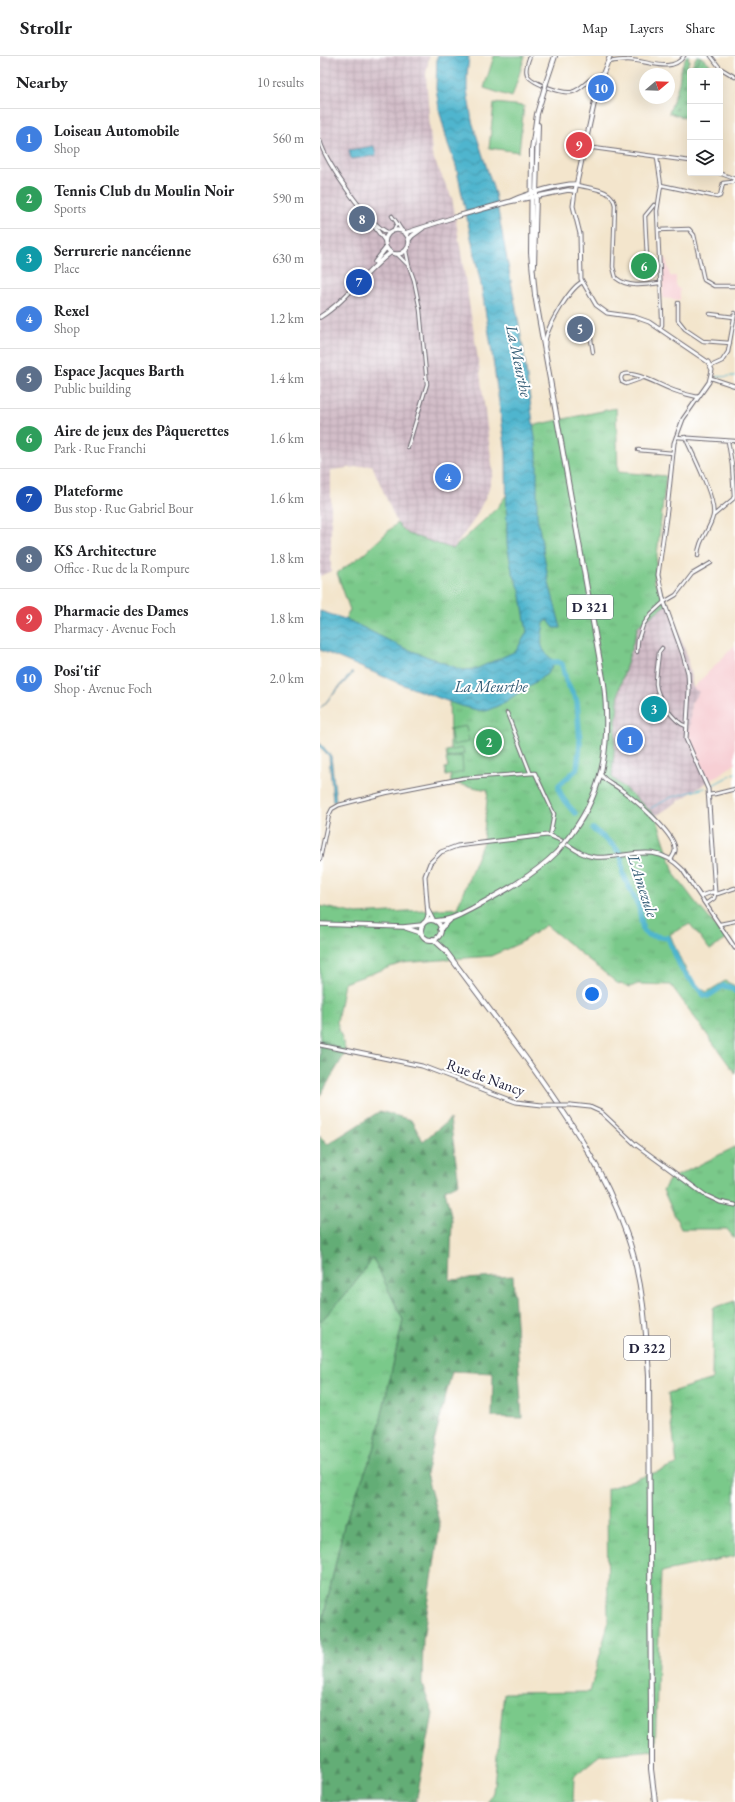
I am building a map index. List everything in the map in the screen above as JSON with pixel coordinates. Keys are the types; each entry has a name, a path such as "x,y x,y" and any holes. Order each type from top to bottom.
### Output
{"main road":[{"name":"D 321","path":"435,921 452,918 510,888 530,875 557,852 572,833 589,806 600,774 606,745 607,729 604,684 548,375 537,312 533,278 536,250 533,198 533,140 542,97 555,56"},
{"path":"508,202 568,190 575,191 586,147 594,103 610,56"},
{"path":"404,232 409,240 409,246 406,251 398,255 390,253 386,248 385,241 391,232 404,232 508,202 533,193 567,184 577,184"},
{"path":"409,240 412,236 428,225"},
{"path":"320,317 347,296 386,248"},
{"path":"371,268 390,253"},
{"name":"D 321","path":"440,932 452,918"},
{"path":"320,924 403,928 421,933 427,939 433,939 440,932 435,921 403,928"},
{"path":"421,933 424,923"},
{"name":"D 322","path":"440,932 440,942 445,950 564,1110 590,1151 611,1193 628,1236 640,1281 646,1328 649,1376 650,1721 651,1769 655,1802"},
{"name":"D 322","path":"433,939 445,950"}],"street":[{"path":"530,56 527,72 528,77 535,82 558,91 570,93 574,92 592,76 603,74"},
{"path":"608,62 628,59 671,65 678,63 684,56"},
{"path":"711,56 718,66 735,77"},
{"path":"320,141 328,162 385,241"},
{"path":"586,147 657,158 687,161"},
{"path":"657,158 661,185 657,211 662,317 662,326 660,330"},
{"path":"723,174 735,179"},
{"path":"661,185 717,197 720,196 723,183 732,182 735,179"},
{"path":"577,184 610,194 614,199 612,268 616,278 623,282 636,285 660,283"},
{"path":"575,191 574,210 580,234 580,274 582,282 592,300 601,310 641,318 708,362 711,366 711,378 683,419 676,437 667,510 658,561 658,575 664,602 688,673 689,690 686,739 705,780 708,795 715,893 714,898 706,904"},
{"path":"647,258 645,216 654,205"},
{"path":"367,215 378,228 391,232 397,223"},
{"path":"392,216 404,232"},
{"path":"658,230 689,229 694,235 704,280 714,286 735,286"},
{"path":"406,251 420,310 427,384 408,447"},
{"path":"398,255 409,266"},
{"path":"548,375 545,342 548,331 570,293 577,284 582,282"},
{"path":"678,303 678,320 685,329 703,341 730,343"},
{"path":"711,366 722,361 728,352 735,313"},
{"path":"710,314 734,317"},
{"path":"590,333 593,352"},
{"path":"643,378 626,384 622,382 621,378 625,373 643,378 671,390 698,397"},
{"path":"711,378 735,386"},
{"path":"676,437 735,441"},
{"path":"685,437 710,495 714,515"},
{"path":"698,556 698,547 714,515 733,500 732,465 728,441"},
{"path":"638,450 673,453"},
{"path":"637,652 638,640 643,625 664,602 676,595 692,574 711,563"},
{"path":"662,648 659,652 656,685 664,705 680,724 686,726"},
{"path":"507,713 530,772"},
{"path":"320,859 328,815 332,809 339,805 386,793 463,778 530,772 536,773 552,806 554,820 550,836"},
{"path":"600,774 606,782 621,789 660,824 670,836 676,850 671,859"},
{"path":"708,795 735,789"},
{"path":"424,923 428,916 424,884 427,869 441,852 457,846 529,837 550,836 585,855 598,858 629,854 654,853 671,859 682,869 735,948"},
{"path":"701,896 712,892 717,894 735,888"},
{"path":"426,902 430,916 435,921"},
{"path":"720,924 735,920"},
{"name":"Rue de Nancy","path":"320,1045 422,1066 516,1102 542,1105 571,1105 590,1107 601,1112 612,1120 635,1144 704,1195 720,1202 735,1205"}],"shaded area":[{"path":"320,56 429,56 426,75 432,155 452,198 479,365 493,472 488,492 474,520 453,549 408,534 397,523 372,465 331,470 331,571 320,576"},
{"path":"666,258 670,276 676,276 676,287 680,289 680,300 663,298 662,259"},
{"path":"668,603 686,653 693,688 699,692 691,703 689,740 709,781 656,816 612,777 619,690 638,626"},
{"path":"735,645 735,764 709,781 689,740 693,688"}],"green space":[{"path":"494,56 525,56 512,97 484,88"},
{"path":"686,56 689,56 688,59 690,60 687,65 691,67 697,56 701,57 692,68 687,68 686,118 669,113 672,104 675,104 675,95 679,83 681,68"},
{"path":"701,57 710,64 708,68 693,68"},
{"path":"494,103 524,106 519,152 489,148"},
{"path":"639,259 647,259 648,274 640,274"},
{"path":"616,408 618,472 666,476 654,581 668,603 638,626 619,690 612,777 656,816 675,875 696,903 727,939 710,950 690,924 670,934 684,967 701,988 707,992 725,981 735,986 735,1073 671,985 638,984 630,987 617,983 546,925 520,943 491,956 402,963 344,983 337,1022 346,1052 320,1039 320,906 357,914 457,908 483,842 488,790 451,783 449,697 337,636 350,610 337,573 364,554 397,523 408,534 453,549 497,508 525,469 531,426"},
{"path":"466,726 469,742 453,745 450,729"},
{"path":"463,748 464,754 447,758 446,751"},
{"path":"462,756 463,772 446,776 445,768 448,767 446,759"},
{"path":"320,1039 346,1052 320,1096"},
{"path":"380,1111 411,1120 423,1141 450,1119 459,1183 445,1190 452,1220 450,1280 513,1276 522,1418 492,1417 493,1373 452,1371 426,1474 440,1525 423,1639 422,1684 433,1714 416,1802 320,1802 320,1633 345,1521 374,1450 403,1320 373,1258 345,1295 320,1322 320,1136 328,1144"},
{"path":"735,1147 735,1239 727,1229 681,1229 663,1190 669,1180"},
{"path":"373,1257 403,1320 374,1450 345,1521 320,1633 320,1322 345,1295"},
{"path":"735,1301 735,1556 661,1572 655,1750 600,1755 574,1776 573,1802 488,1802 493,1792 504,1693 590,1692 608,1624 607,1489 677,1465 668,1393 712,1379 713,1308"}],"water":[{"name":"La Meurthe","path":"437,56 469,56 467,90 472,121 495,194 523,347 537,453 537,516 549,583 561,628 554,628 548,620 544,623 541,640 543,648 549,657 555,662 547,674 502,704 486,711 458,705 401,684 320,650 320,611 348,620 402,647 462,670 476,669 516,651 527,632 520,590 512,571 507,544 506,452 491,346 481,285 456,166 448,144 439,109 436,88"},
{"path":"374,146 375,156 351,159 349,150"},
{"path":"351,673 353,673 320,709"},
{"path":"320,743 331,756 336,801 333,802 329,756 320,747"}],"waterway":[{"path":"715,377 735,376"},
{"name":"L'Amezule","path":"549,662 558,662 562,664 566,681 577,701 580,744 577,769 559,785 562,797 575,813"},
{"path":"711,786 735,773"},
{"path":"651,808 672,797 705,788"},
{"name":"L'Amezule","path":"593,829 614,846 620,854 623,874 639,907 643,930 648,935 668,938 682,970 704,995 708,996 723,986 730,987 735,991"}],"place":[{"name":"Posi'tif","path":"601,88"},
{"name":"Pharmacie des Dames","path":"579,145"},
{"name":"KS Architecture","path":"362,219"},
{"name":"Aire de jeux des Pâquerettes","path":"644,266"},
{"name":"Plateforme","path":"359,282"},
{"name":"Espace Jacques Barth","path":"580,329"},
{"name":"Rexel","path":"448,477"},
{"name":"Serrurerie nancéienne","path":"654,709"},
{"name":"Loiseau Automobile","path":"630,740"},
{"name":"Tennis Club du Moulin Noir","path":"489,742"}]}
